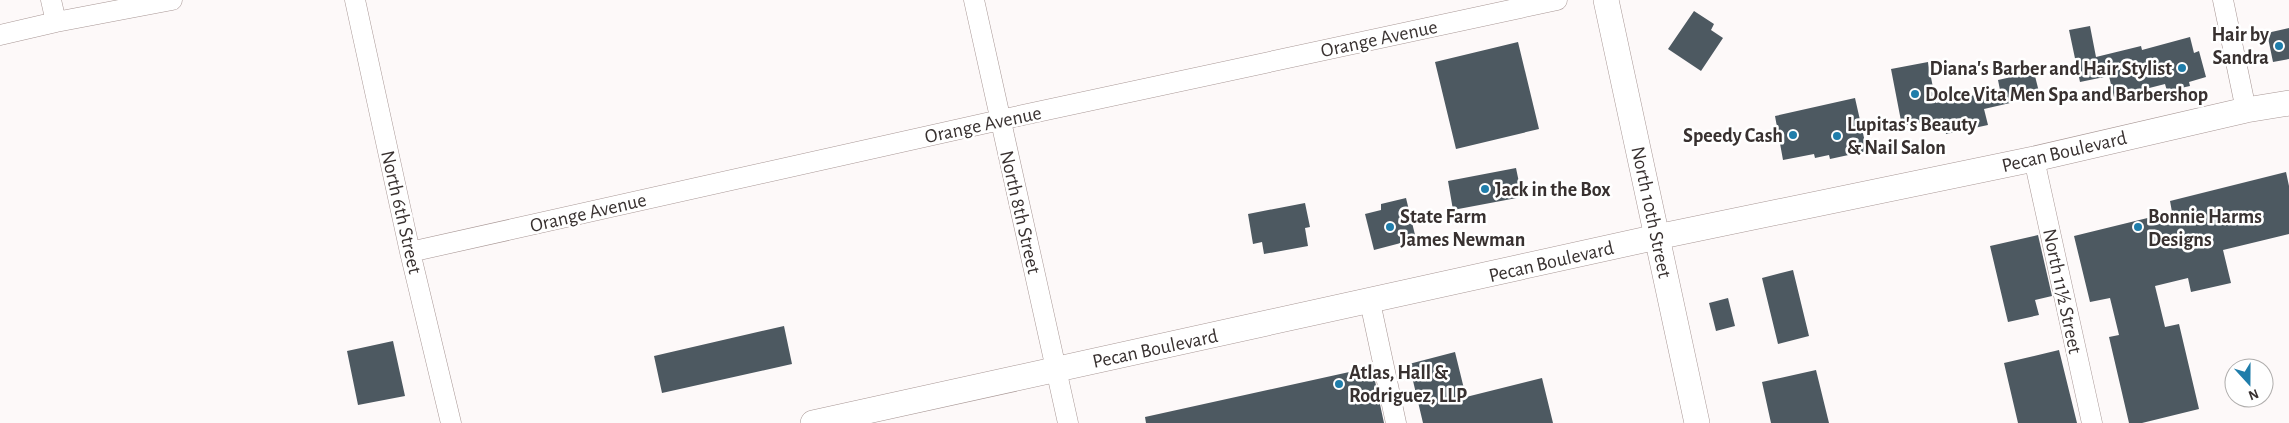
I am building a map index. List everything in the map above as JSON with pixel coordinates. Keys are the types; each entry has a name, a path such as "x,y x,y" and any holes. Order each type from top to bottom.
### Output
{"main road":[{"name":"North 10th Street","path":"1606,0 1697,423"},
{"name":"Pecan Boulevard","path":"813,423 1370,302 1657,237 2034,159 2246,110 2289,103"}],"street":[{"path":"51,0 56,22"},
{"path":"0,35 56,22 172,0"},
{"name":"North 6th Street","path":"355,0 410,252 451,423"},
{"name":"North 8th Street","path":"974,0 1068,423"},
{"name":"Orange Avenue","path":"410,252 1000,120 1557,0"},
{"path":"2223,0 2246,110"},
{"name":"North 11½ Street","path":"2034,159 2092,423"},
{"path":"1370,302 1396,423"}],"building":[{"path":"1694,11 1714,24 1711,30 1723,38 1701,71 1668,49"},
{"path":"2090,26 2096,57 2141,46 2142,50 2190,37 2194,53 2199,51 2206,77 2189,82 2190,86 2167,91 2165,84 2114,97 2109,76 2080,82 2069,30"},
{"name":"Hair by Sandra","path":"2289,28 2289,59 2273,62 2267,33"},
{"path":"1518,42 1539,129 1456,149 1435,62"},
{"path":"1928,62 1936,103 2000,90 1998,80 2034,72 2040,96 1984,109 1988,125 1946,134 1943,118 1902,126 1891,69"},
{"name":"Lupitas's Beauty & Nail Salon","path":"1855,98 1867,151 1830,159 1829,155 1815,158 1814,154 1783,160 1775,116"},
{"name":"Jack in the Box","path":"1516,168 1522,197 1453,210 1448,181"},
{"path":"2286,172 2289,186 2289,234 2223,250 2231,283 2191,292 2188,278 2155,286 2165,327 2179,324 2199,409 2142,423 2129,423 2109,337 2119,335 2110,298 2090,302 2074,236 2172,212 2170,201"},
{"name":"State Farm James Newman","path":"1406,198 1416,239 1374,250 1365,214 1381,210 1381,204"},
{"path":"1305,203 1310,227 1305,228 1308,246 1264,254 1262,242 1253,244 1248,214"},
{"path":"2038,235 2052,296 2035,300 2039,315 2008,322 1990,246"},
{"path":"1793,270 1809,336 1778,344 1762,278"},
{"path":"1728,298 1735,326 1716,331 1709,303"},
{"path":"784,326 792,364 662,393 654,356"},
{"path":"393,341 405,396 358,405 347,351"},
{"path":"2059,350 2077,423 2018,423 2004,363"},
{"path":"1455,352 1466,397 1542,378 1553,423 1423,423 1409,364"},
{"name":"Atlas, Hall & Rodriguez, LLP","path":"1372,367 1384,423 1146,423 1145,417"},
{"path":"1816,370 1829,423 1771,423 1762,382"}],"place":[{"name":"Hair by Sandra","path":"2279,46"},
{"name":"Diana's Barber and Hair Stylist","path":"2182,68"},
{"name":"Dolce Vita Men Spa and Barbershop","path":"1915,94"},
{"name":"Speedy Cash","path":"1793,135"},
{"name":"Lupitas's Beauty & Nail Salon","path":"1837,136"},
{"name":"Jack in the Box","path":"1485,189"},
{"name":"State Farm James Newman","path":"1390,227"},
{"name":"Bonnie Harms Designs","path":"2138,227"},
{"name":"Atlas, Hall & Rodriguez, LLP","path":"1339,384"}]}
